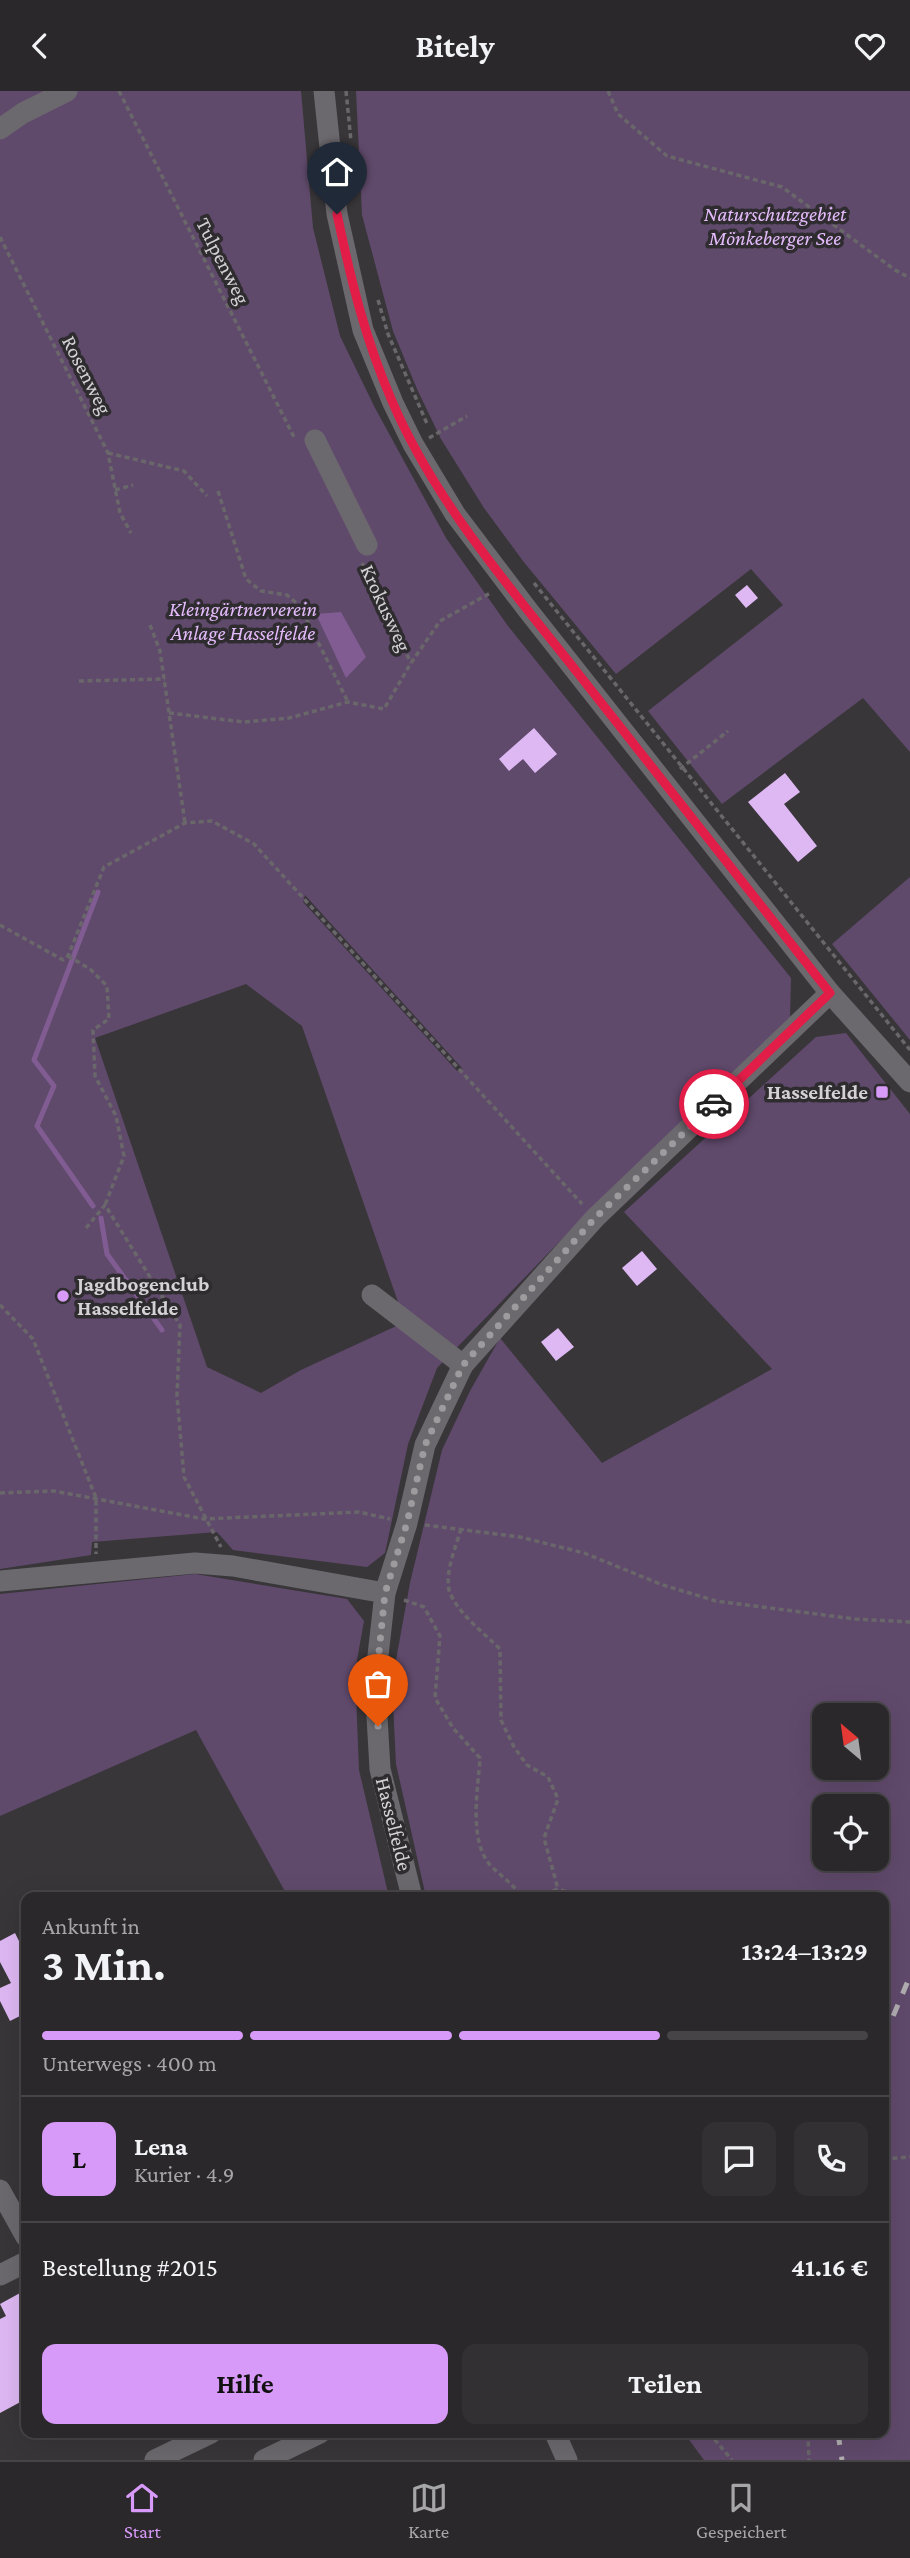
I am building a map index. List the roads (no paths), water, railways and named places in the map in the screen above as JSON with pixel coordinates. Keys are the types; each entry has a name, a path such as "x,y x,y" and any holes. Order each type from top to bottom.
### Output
{"street":[{"path":"0,129 23,113 67,91"},
{"path":"324,91 337,214 363,330 393,403 423,440 455,514 830,993 910,1082"},
{"name":"Krokusweg","path":"307,443 367,545"},
{"name":"Hasselfelde","path":"411,1892 380,1769 376,1682 385,1593 407,1523 425,1445 463,1365 595,1218 830,993"},
{"path":"372,1296 463,1365"},
{"path":"0,1581 195,1563 233,1566 385,1593"},
{"path":"0,2190 21,2228"},
{"path":"0,2275 21,2264"},
{"path":"155,2460 201,2438"},
{"path":"264,2460 310,2438"},
{"path":"557,2438 567,2460"}],"waterway":[{"path":"93,1206 37,1126 54,1086 34,1060 98,892"},
{"path":"101,1218 107,1254 162,1330"}],"railway":[{"path":"889,2026 910,1976"},
{"path":"839,2438 842,2460"}],"place":[{"name":"Hasselfelde","path":"882,1092"},
{"name":"Jagdbogenclub Hasselfelde","path":"63,1296"}],"park label":[{"name":"Naturschutzgebiet Mönkeberger See","path":"775,226"},
{"name":"Kleingärtnerverein Anlage Hasselfelde","path":"243,621"}]}
